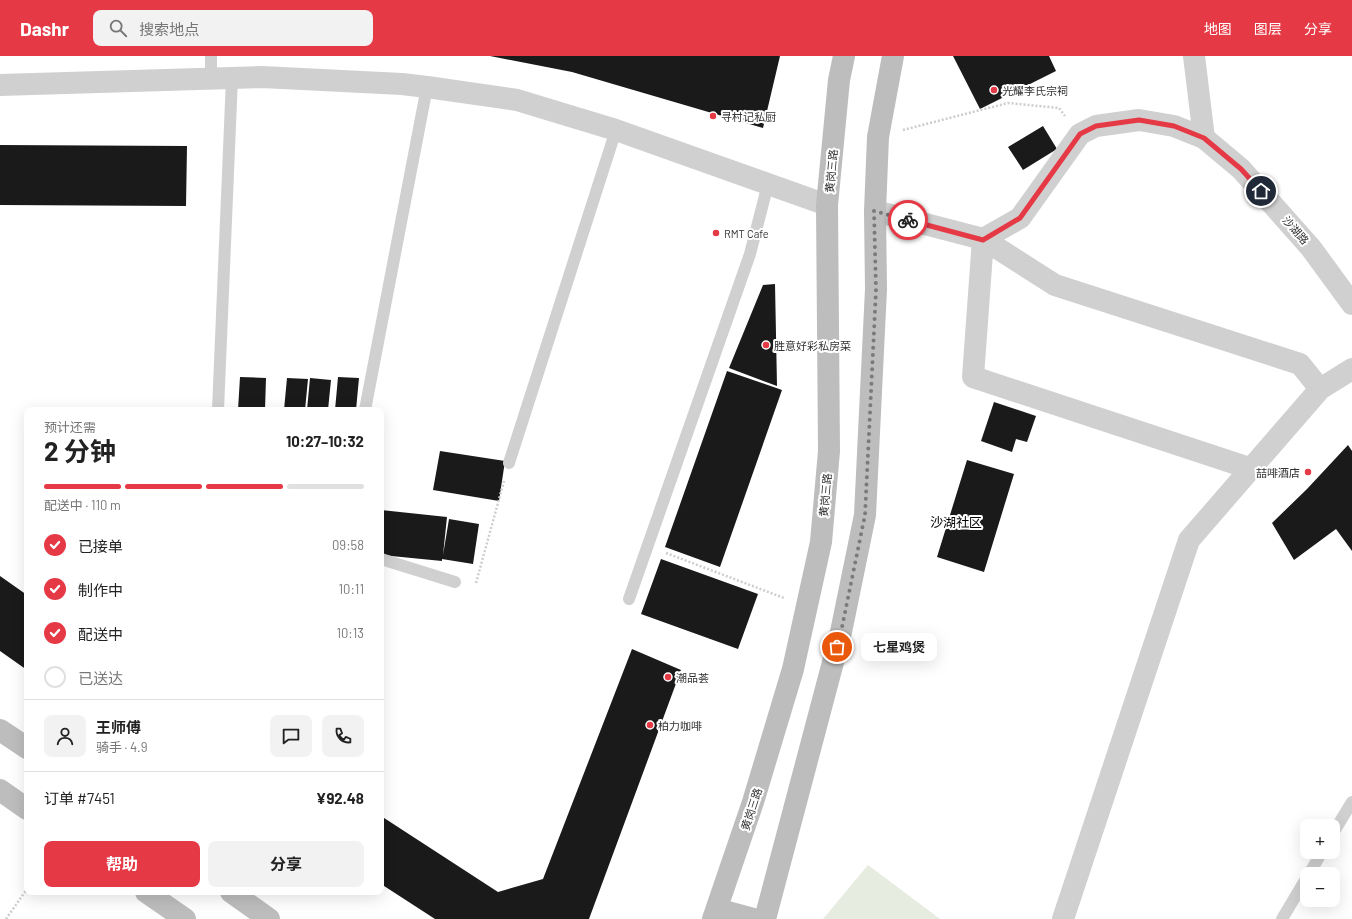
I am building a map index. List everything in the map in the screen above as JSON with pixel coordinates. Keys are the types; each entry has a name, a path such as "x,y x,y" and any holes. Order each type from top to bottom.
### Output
{"main road":[{"name":"黄岗三路","path":"715,914 754,802 793,670 820,542 829,451 828,205 839,80 844,56"},
{"path":"764,919 841,632 865,515 876,290 874,211 878,137 893,56"},
{"path":"0,730 24,746"},
{"path":"0,790 24,807"},
{"path":"150,895 185,919"},
{"path":"235,895 269,919"},
{"path":"715,914 754,919"}],"street":[{"path":"1194,56 1204,138"},
{"path":"0,85 262,77 394,83 517,100 616,130 828,205"},
{"name":"沙湖路","path":"1080,134 1096,126 1139,120 1174,126 1204,138 1246,174 1311,248 1352,304"},
{"path":"983,240 1020,218 1080,134"},
{"path":"874,211 983,240 1055,285 1300,364 1320,389"},
{"path":"983,240 973,377 1252,469"},
{"path":"1063,919 1190,540 1320,389 1352,369"}],"lane":[{"path":"211,56 211,79"},
{"path":"218,407 232,78"},
{"path":"366,407 426,87"},
{"path":"509,463 616,130"},
{"path":"629,600 750,254 768,184"},
{"path":"384,560 456,582"},
{"path":"1340,822 1352,802"},
{"path":"1282,919 1300,889"}],"path":[{"path":"878,137 1008,103 1059,108 1080,134"},
{"path":"476,583 509,463"},
{"path":"648,546 807,606"},
{"path":"6,919 24,893"}],"shaded area":[{"path":"868,865 940,919 823,919"}],"building":[{"path":"490,56 780,56 763,128 572,72"},
{"name":"光耀李氏宗祠","path":"953,56 1049,56 1056,71 980,109"},
{"path":"1043,126 1057,149 1023,170 1008,147"},
{"path":"0,145 187,146 186,206 0,205"},
{"path":"775,284 777,386 729,368 763,285"},
{"path":"727,371 782,390 720,567 665,547"},
{"path":"240,377 266,378 265,407 238,407"},
{"path":"338,377 359,378 356,407 335,407"},
{"path":"287,378 308,379 305,407 284,407"},
{"path":"310,378 331,380 328,407 307,407"},
{"path":"994,402 1036,416 1027,442 1016,439 1012,452 981,441"},
{"path":"1348,445 1352,451 1352,551 1336,529 1294,560 1272,523 1307,489"},
{"path":"440,451 505,461 499,501 433,490"},
{"path":"967,460 1014,474 984,572 937,557"},
{"path":"384,510 447,517 443,555 449,519 479,524 473,564 442,559 442,561 384,555"},
{"path":"661,559 758,594 738,649 641,614"},
{"path":"0,576 24,593 24,668 0,651"},
{"path":"632,649 681,670 589,919 435,919 384,886 384,818 498,892 543,879"}],"way so far":[{"path":"837,647 865,515 876,290 874,211 908,220"}],"place":[{"name":"光耀李氏宗祠","path":"994,90"},
{"name":"寻村记私厨","path":"713,116"},
{"name":"RMT Cafe","path":"716,233"},
{"name":"胜意好彩私房菜","path":"766,345"},
{"name":"喆啡酒店","path":"1308,472"},
{"name":"七星鸡煲","path":"837,647"},
{"name":"潮品荟","path":"668,677"},
{"name":"柏力咖啡","path":"650,725"}],"district":[{"name":"沙湖社区","path":"956,522"}],"route":[{"path":"908,220 983,240 1020,218 1080,134 1096,126 1139,120 1174,126 1204,138 1241,169 1261,191"}]}
